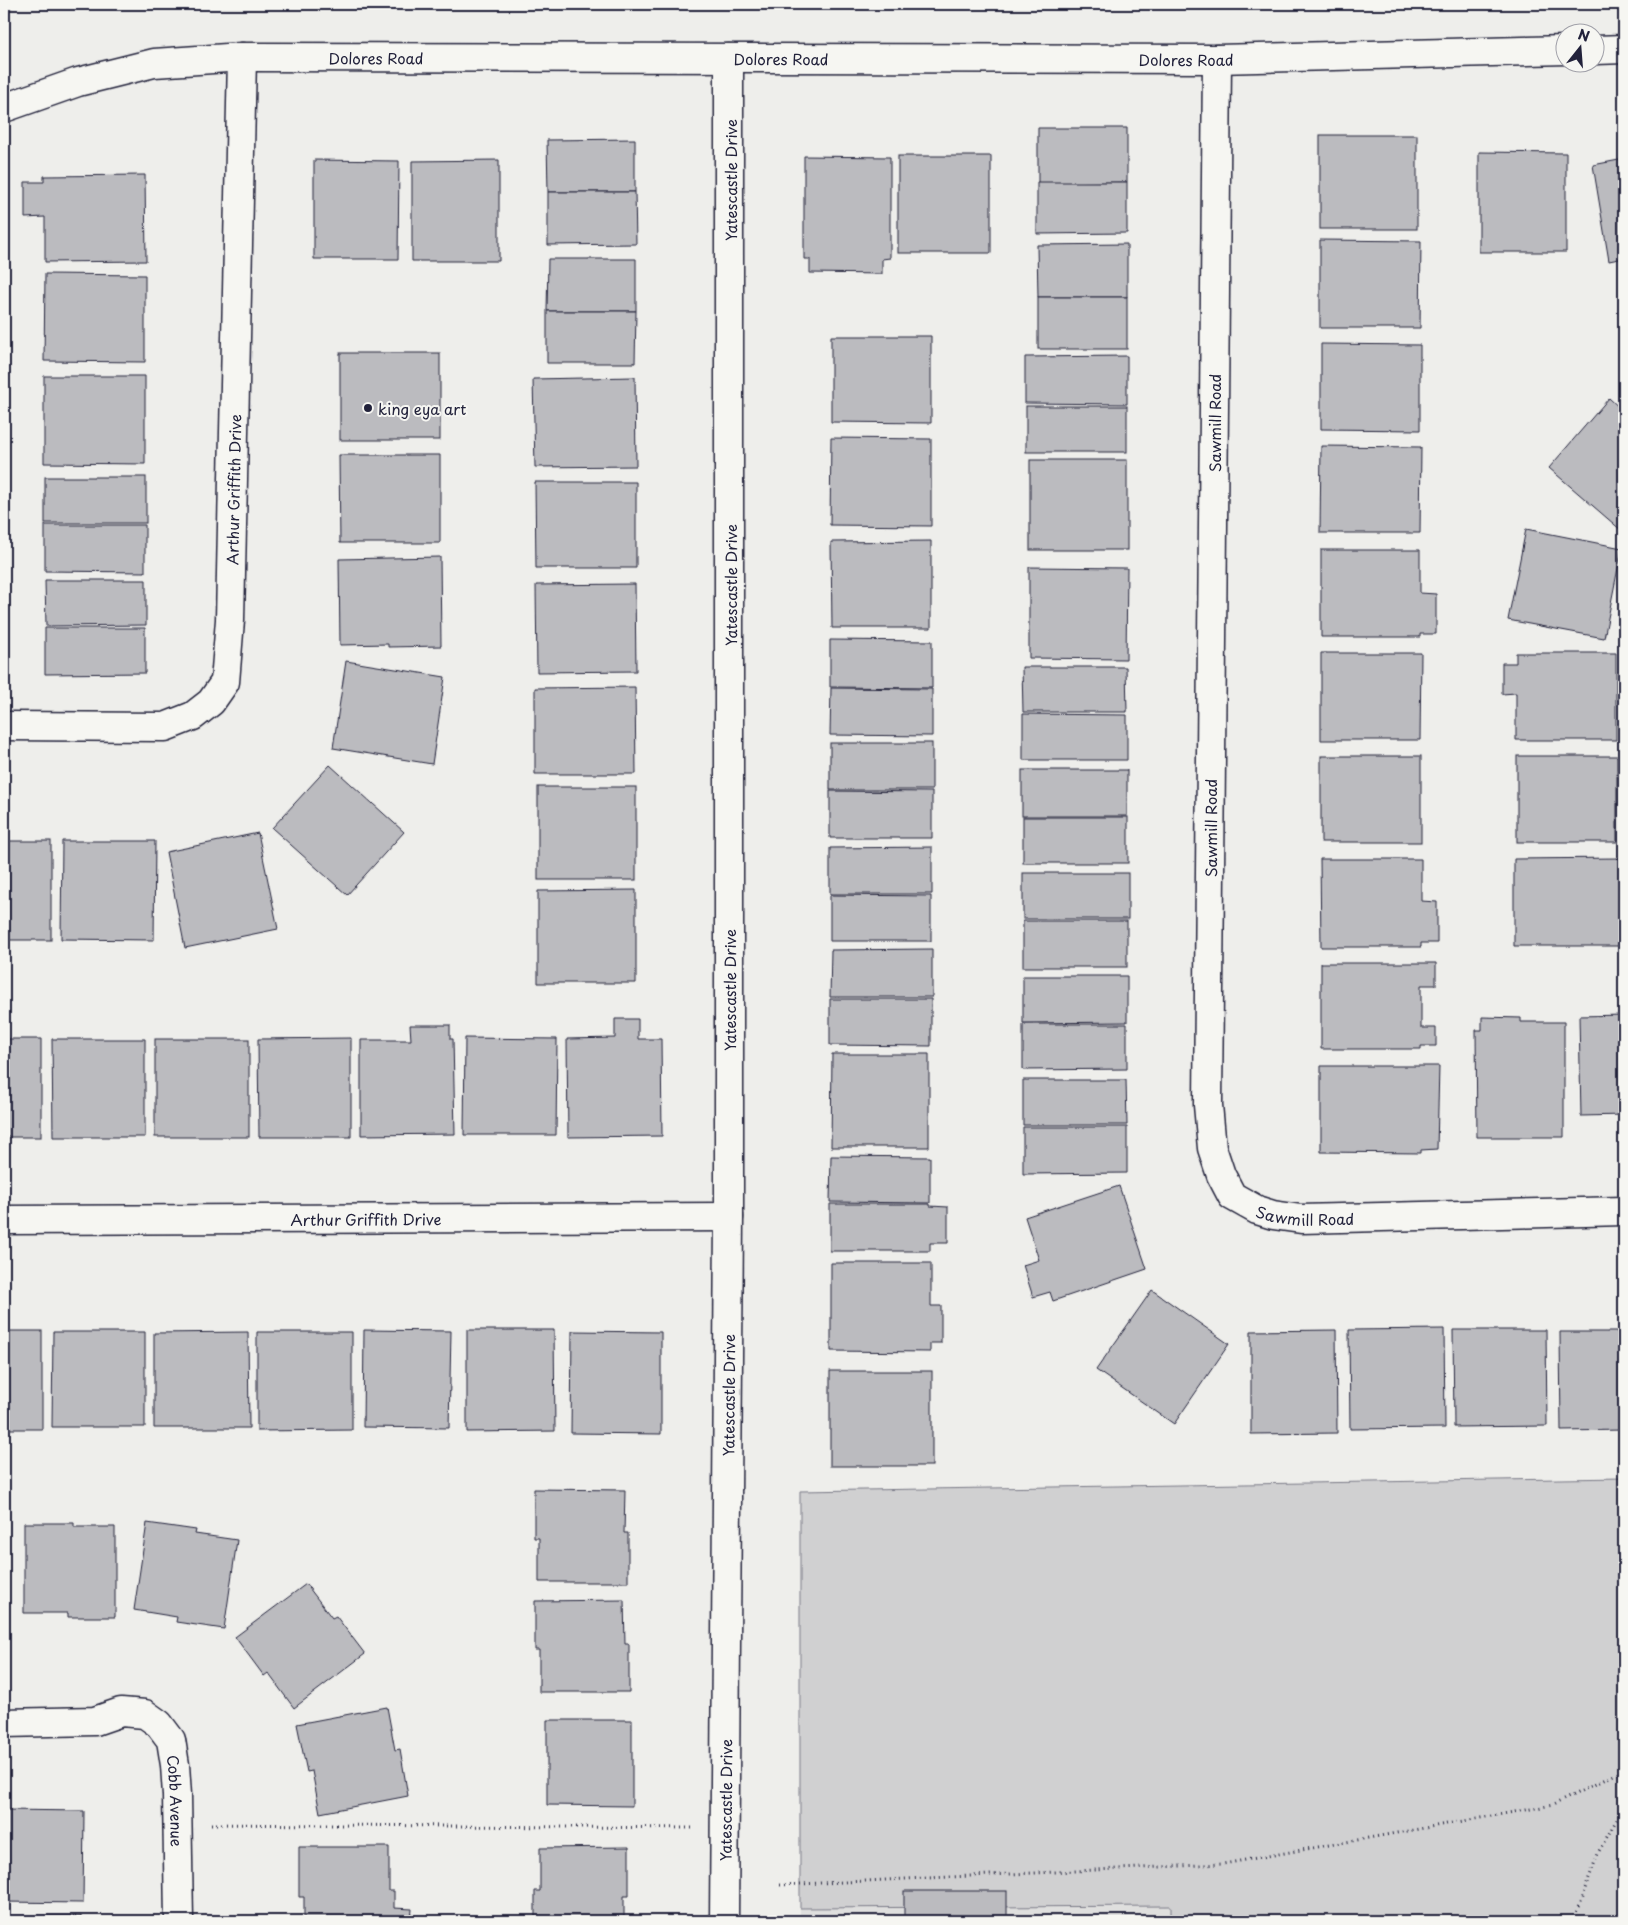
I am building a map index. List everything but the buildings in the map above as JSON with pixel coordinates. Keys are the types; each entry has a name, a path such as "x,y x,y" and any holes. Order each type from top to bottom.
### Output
{"street":[{"path":"1606,50 1624,49"},
{"name":"Dolores Road","path":"4,108 78,82 154,63 242,57 1217,59 1556,50"},
{"name":"Arthur Griffith Drive","path":"4,726 165,727 193,716 211,702 225,682 230,620 242,57"},
{"name":"Yatescastle Drive","path":"724,1921 729,1217 729,58"},
{"name":"Sawmill Road","path":"1217,59 1208,1105 1212,1148 1221,1175 1232,1196 1257,1210 1273,1216 1301,1219 1624,1211"},
{"name":"Arthur Griffith Drive","path":"4,1220 729,1217"},
{"name":"Cobb Avenue","path":"4,1723 94,1721 122,1712 145,1714 159,1724 171,1740 175,1765 179,1921"}],"path":[{"path":"780,1885 1223,1864 1553,1805 1624,1770"},
{"path":"1573,1921 1599,1851 1624,1808"},
{"path":"178,1824 697,1828"}],"shaded area":[{"path":"1624,1478 1624,1921 1171,1921 1171,1906 800,1908 800,1491"},
{"path":"1171,1906 1171,1921 800,1921 800,1908"}],"place":[{"name":"king eya art","path":"368,408"}]}
